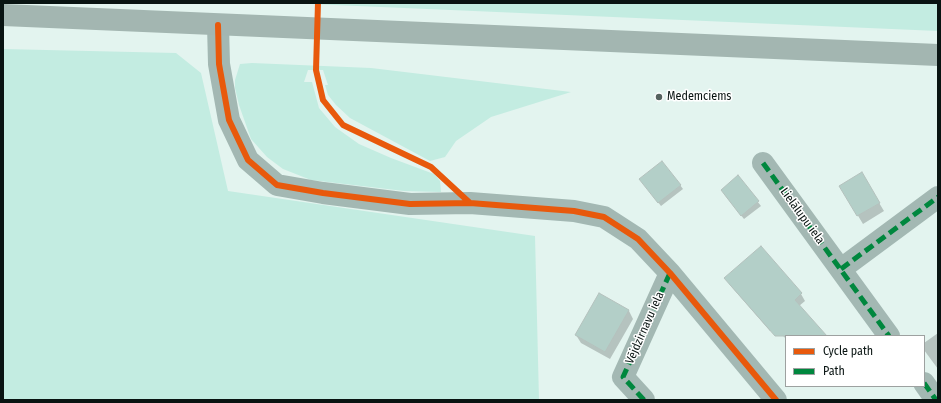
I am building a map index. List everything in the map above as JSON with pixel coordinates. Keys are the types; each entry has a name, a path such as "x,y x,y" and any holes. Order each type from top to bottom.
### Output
{"highway":[{"path":"3,15 938,55"}],"street":[{"path":"218,25 219,64 229,120 248,160 278,185 323,193 410,204 470,203 574,211 604,217 638,239 670,273 776,400"},
{"name":"Lielālupu iela","path":"763,162 888,335"},
{"path":"841,270 938,197"},
{"name":"Vējdzirnavu iela","path":"644,400 623,377 670,273"},
{"path":"925,384 936,400"}],"path":[{"path":"316,70 323,100 343,124 431,167 470,203"}],"green space":[{"path":"288,3 938,3 938,31"},
{"path":"3,49 176,53 201,73 228,191 535,236 539,400 3,400"},
{"path":"252,63 371,68 571,92 491,117 456,141 445,157 430,161 350,118 328,95 325,85 328,85 323,70 308,70 304,82 312,82 319,108 335,127 359,144 434,174 440,181 441,192 404,191 311,180 283,169 267,157 251,139 239,105 235,88 235,80 240,64"}],"building":[{"path":"662,161 681,185 658,203 639,179"},
{"path":"862,172 880,203 857,216 839,186"},
{"path":"738,175 759,201 741,216 721,190"},
{"path":"761,246 802,293 795,300 826,335 775,336 724,278"},
{"path":"599,293 629,310 605,352 575,335"}],"marked path":[{"path":"763,163 888,335"},
{"path":"841,269 938,197"},
{"path":"644,400 623,377 670,273"},
{"path":"925,384 936,400"}],"cycle path":[{"path":"318,3 316,70 323,100 343,125 431,167 470,203"},
{"path":"218,25 219,64 229,120 248,160 277,185 323,193 410,204 470,203 574,211 604,217 638,239 670,273 776,400"}],"place":[{"name":"Medemciems","path":"659,97"}]}
